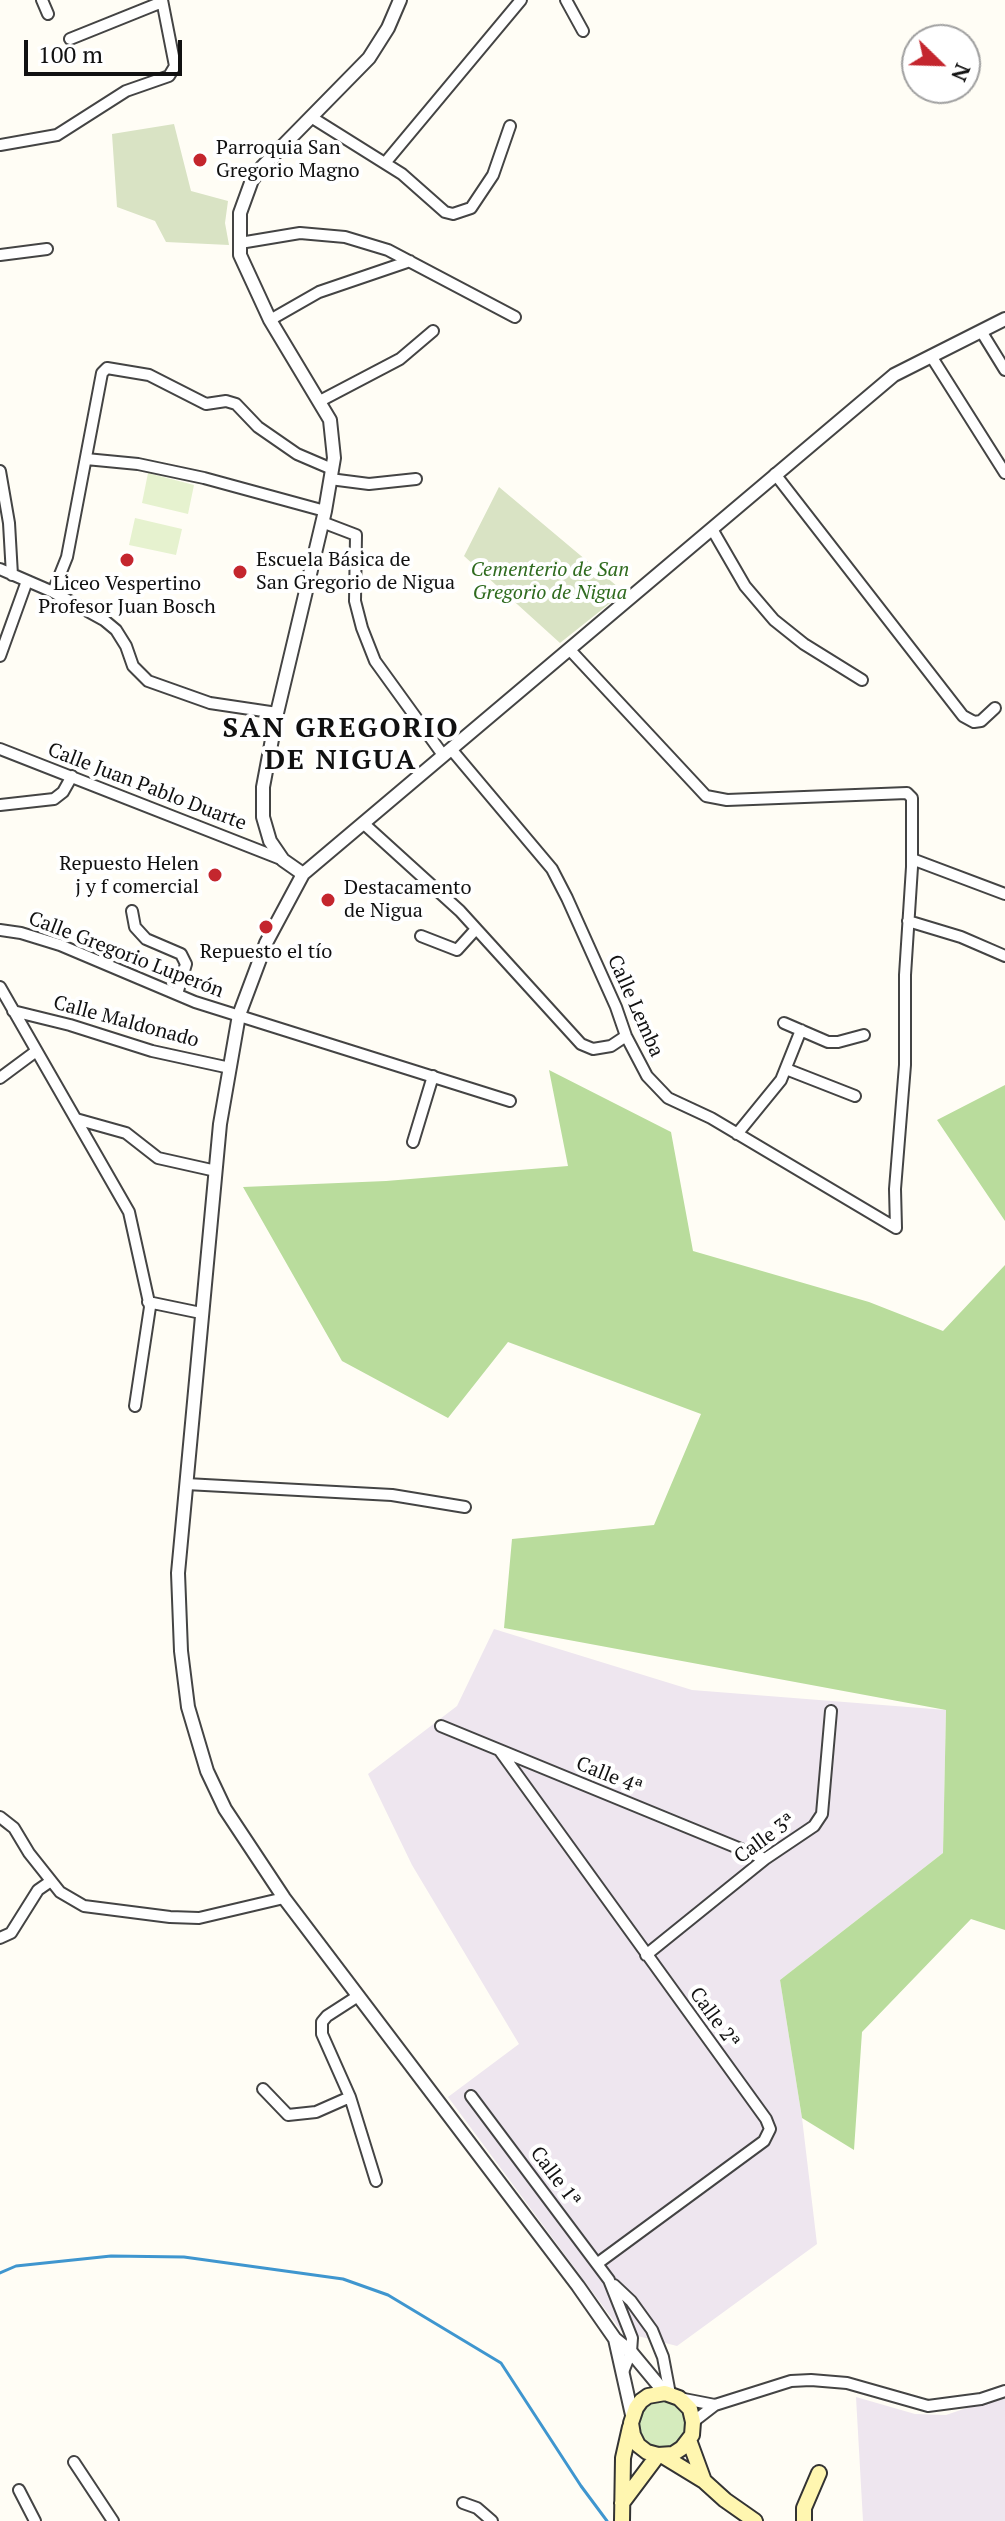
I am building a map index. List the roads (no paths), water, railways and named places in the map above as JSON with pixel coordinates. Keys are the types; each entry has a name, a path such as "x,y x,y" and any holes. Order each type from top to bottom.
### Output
{"main road":[{"path":"622,2521 623,2458 636,2408 648,2396 671,2395 690,2409 693,2422 689,2440 704,2481"},
{"path":"632,2419 633,2435 638,2445 704,2481 755,2521"},
{"path":"622,2503 661,2456 673,2454 689,2440"},
{"path":"804,2521 804,2508 819,2473"}],"street":[{"path":"42,0 48,14"},
{"path":"303,874 281,859 270,841 263,817 263,787 334,458 330,420 270,320 240,255 240,213 252,180 274,153 369,58 388,28 400,0"},
{"path":"385,163 521,0"},
{"path":"566,0 583,31"},
{"path":"0,145 57,135 126,91 169,76 175,66 162,1 70,39"},
{"path":"311,117 412,182 445,212 461,213 471,208 493,175 510,126"},
{"path":"240,243 289,234 322,233 374,245 515,317"},
{"path":"0,255 47,249"},
{"path":"270,320 319,292 410,261"},
{"path":"715,2405 671,2395 615,2339 284,1898 225,1809 207,1771 188,1707 178,1608 201,1313 230,1068 239,1015 266,943 303,874 894,375 1005,319"},
{"path":"320,401 400,359 433,331"},
{"path":"981,331 1005,370"},
{"path":"931,356 1005,473"},
{"path":"53,592 67,557 102,373 107,368 149,375 206,404 226,401 236,404 258,427 331,474 369,484 416,479"},
{"path":"86,459 138,464 204,478 323,516"},
{"path":"0,471 9,523 12,575"},
{"path":"775,474 963,716 974,722 981,721 995,708"},
{"name":"Calle Lemba","path":"323,516 356,535 355,601 375,661 447,752 552,869 610,993 626,1036 647,1076 668,1098 737,1134 896,1228 895,1189 905,1065 908,921"},
{"path":"712,529 745,586 774,620 804,644 862,680"},
{"path":"0,569 53,592 104,620 116,630 133,666 148,681 210,703 277,713"},
{"path":"0,656 27,581"},
{"path":"570,650 706,796 727,800 907,793 912,798 908,921 961,937 1005,956"},
{"name":"Calle Juan Pablo Duarte","path":"0,749 281,859"},
{"path":"0,805 54,799 63,792 72,776"},
{"path":"363,823 476,929 581,1044 593,1049 611,1046 626,1036"},
{"path":"912,859 1005,894"},
{"path":"132,911 135,927 146,939 181,954 186,964 177,994"},
{"path":"421,936 457,950 476,929"},
{"name":"Calle Gregorio Luperón","path":"0,930 60,945 177,994 510,1101"},
{"path":"0,987 129,1212 150,1307 135,1406"},
{"name":"Calle Maldonado","path":"13,1011 152,1051 230,1068"},
{"path":"784,1023 828,1042 864,1035"},
{"path":"737,1134 781,1080 801,1030"},
{"path":"0,1078 35,1052"},
{"path":"786,1069 855,1096"},
{"path":"413,1142 433,1076"},
{"path":"76,1119 126,1133 158,1158 216,1171"},
{"path":"148,1302 201,1313"},
{"path":"186,1484 392,1495 465,1507"},
{"name":"Calle 3ª","path":"646,1955 765,1859 814,1826 822,1814 831,1711"},
{"name":"Calle 4ª","path":"441,1726 765,1859"},
{"name":"Calle 2ª","path":"500,1751 766,2119 770,2129 764,2141 598,2263"},
{"path":"0,1817 14,1828 29,1853 60,1892 84,1906 199,1918 284,1898"},
{"path":"0,1938 11,1933 38,1890 51,1881"},
{"path":"358,1996 327,2016 322,2022 322,2034 350,2097 376,2181"},
{"path":"263,2089 288,2115 316,2112 350,2097"},
{"name":"Calle 1ª","path":"471,2096 609,2280 631,2333 631,2352"},
{"name":"Calle 1ª","path":"609,2280 631,2301 652,2330 663,2357 671,2395"},
{"path":"615,2339 632,2419"},
{"path":"623,2372 631,2352"},
{"path":"693,2422 715,2405 791,2381 847,2383 928,2406 981,2399 1005,2391"},
{"path":"74,2462 113,2521"},
{"path":"19,2490 35,2521"},
{"path":"463,2503 477,2508 492,2521"}],"waterway":[{"path":"0,2273 16,2266 111,2256 184,2257 343,2279 388,2295 501,2363 607,2521"}],"place":[{"name":"Parroquia San Gregorio Magno","path":"200,160"},
{"name":"Liceo Vespertino Profesor Juan Bosch","path":"127,560"},
{"name":"Escuela Básica de San Gregorio de Nigua","path":"240,572"},
{"name":"Repuesto Helen j y f comercial","path":"215,875"},
{"name":"Destacamento de Nigua","path":"328,900"},
{"name":"Repuesto el tío","path":"266,927"}],"district":[{"name":"SAN GREGORIO DE NIGUA","path":"341,745"}],"park label":[{"name":"Cementerio de San Gregorio de Nigua","path":"550,582"}]}
